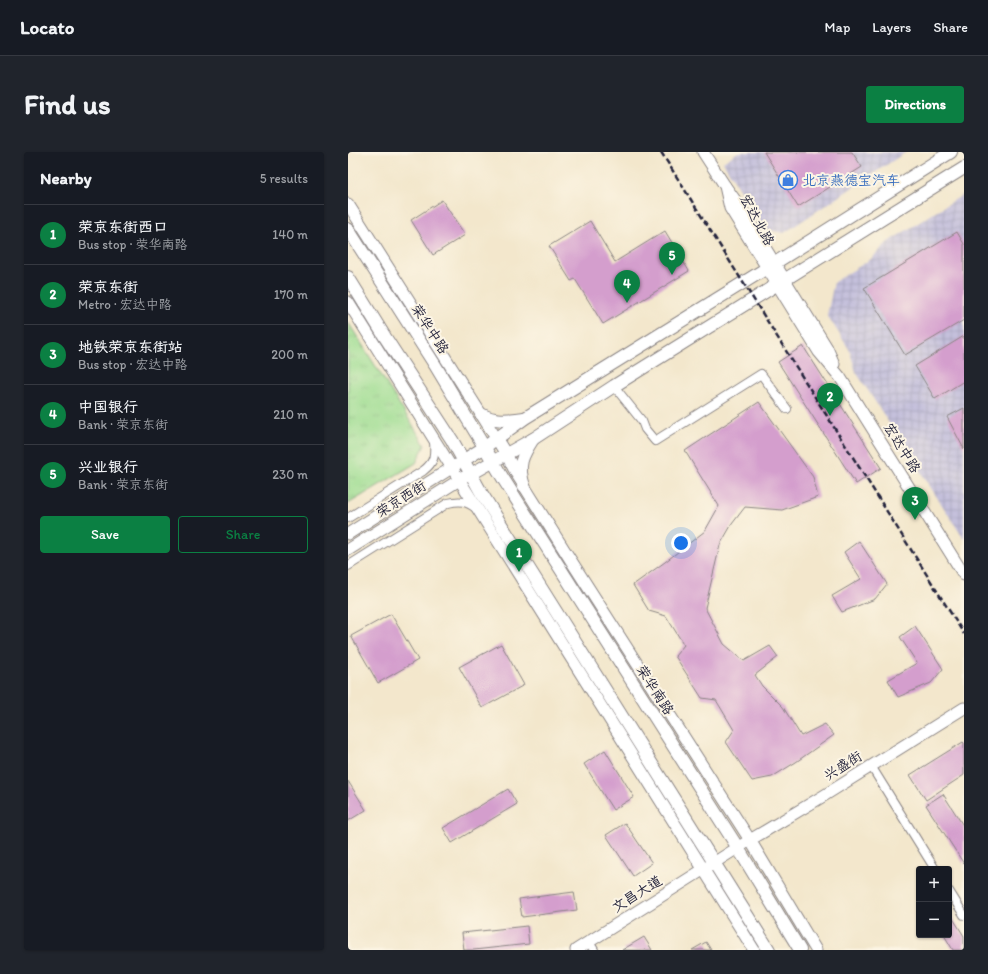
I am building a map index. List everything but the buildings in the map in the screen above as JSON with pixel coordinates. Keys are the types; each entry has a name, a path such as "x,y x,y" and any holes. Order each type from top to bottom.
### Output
{"main road":[{"path":"464,460 485,447 525,418 771,266 951,152"},
{"path":"471,474 533,439 614,386 964,168"},
{"name":"荣华中路","path":"348,229 435,365 485,447"},
{"path":"348,277 464,460 491,508 641,746 709,866 770,950"},
{"path":"481,414 496,420 525,418"},
{"path":"524,486 520,470 521,464 533,439"},
{"name":"荣华南路","path":"485,447 575,593 738,848 800,950"}],"street":[{"name":"宏达北路","path":"703,152 738,204 781,283"},
{"path":"348,204 481,414 570,559 750,840 816,950"},
{"name":"宏达中路","path":"781,283 820,352 840,378 964,575"},
{"path":"348,302 647,780 709,866 754,950"},
{"path":"385,337 391,371"},
{"path":"614,386 642,421 645,429 655,441 761,374 787,409"},
{"path":"348,518 423,471 430,465 434,456 434,440"},
{"name":"荣京西街","path":"348,534 464,460"},
{"name":"荣京西街","path":"348,550 459,480 471,474"},
{"path":"348,566 448,503 464,502 477,509"},
{"path":"570,559 575,593"},
{"name":"兴盛街","path":"738,848 825,796 964,708"},
{"path":"641,746 647,780"},
{"path":"871,766 933,866"},
{"name":"文昌大道","path":"576,950 591,946 738,848"},
{"path":"952,896 964,915"},
{"path":"809,938 811,950"}],"shaded area":[{"path":"738,152 906,152 784,233 764,229 723,162"},
{"path":"964,194 964,539 856,372 849,349 827,315 834,282 871,259 888,242"}],"green space":[{"path":"348,322 425,445 416,463 348,504"}],"railway":[{"path":"661,152 964,634"}],"place":[{"name":"北京燕德宝汽车","path":"788,180"},
{"name":"兴业银行","path":"672,275"},
{"name":"中国银行","path":"627,303"},
{"name":"荣京东街","path":"830,416"},
{"name":"地铁荣京东街站","path":"915,520"},
{"name":"荣京东街西口","path":"519,572"}]}
